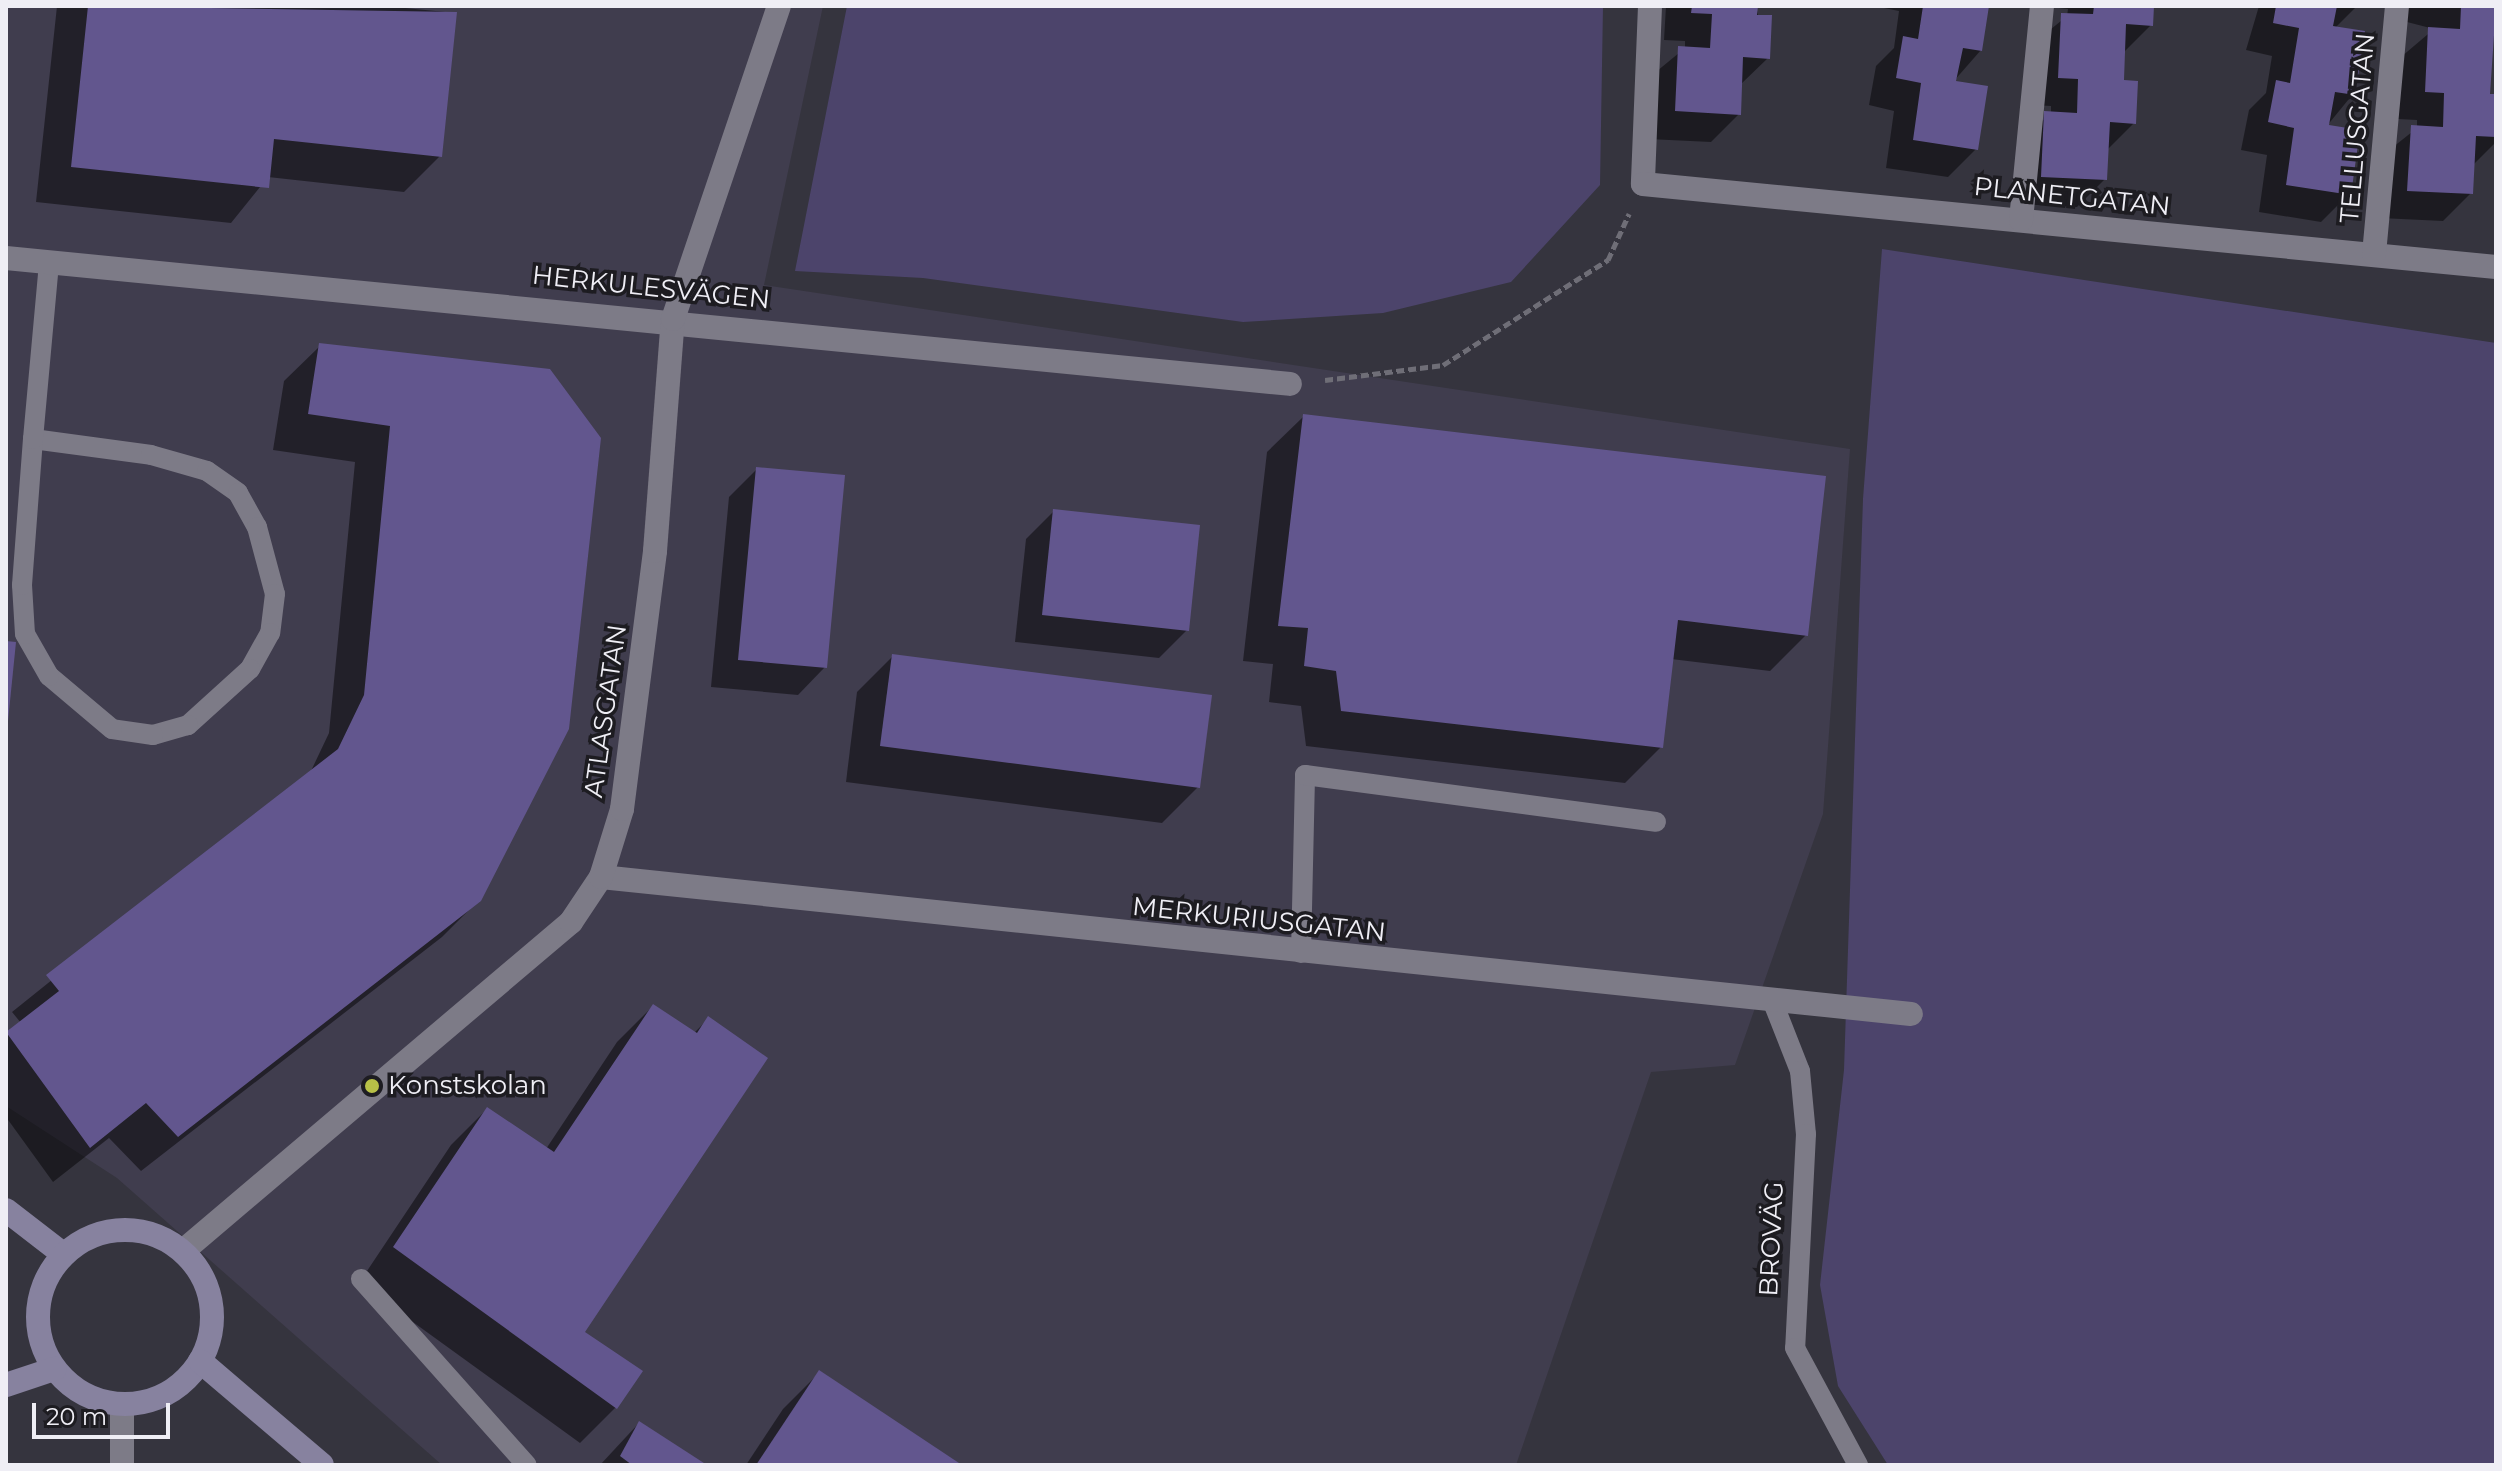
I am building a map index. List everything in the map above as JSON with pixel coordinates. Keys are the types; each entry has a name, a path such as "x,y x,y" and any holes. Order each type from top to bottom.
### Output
{"main road":[{"path":"6,1210 63,1254"},
{"path":"123,1229 149,1232 183,1251 211,1303 200,1361 161,1396 122,1404 84,1394 54,1369 37,1317 47,1277 63,1254 96,1233 123,1229"},
{"path":"200,1361 322,1465"},
{"path":"6,1385 54,1369"}],"street":[{"name":"ATLASGATAN","path":"183,1251 571,922 601,877 622,809 649,596 673,319 779,6"},
{"path":"1643,184 1650,6"},
{"path":"2021,220 2042,6"},
{"name":"TELLUSGATAN","path":"2374,254 2397,6"},
{"name":"PLANETGATAN","path":"1643,184 2496,267"},
{"name":"HERKULESVÄGEN","path":"6,258 673,319 1290,384"},
{"name":"MERKURIUSGATAN","path":"601,877 1774,1005 1911,1014"},
{"path":"122,1404 122,1465"}],"lane":[{"path":"33,439 151,455 207,471 238,493 257,527 275,594 270,633 240,680 188,725 153,735 112,729 49,676 25,634 33,439 49,262"},
{"path":"1301,953 1305,775 1656,822"},
{"name":"BROVÄG","path":"1774,1005 1800,1071 1806,1134 1795,1348 1858,1465"},
{"path":"361,1279 527,1465"}],"path":[{"path":"1290,384 1443,365 1608,260 1643,184"}],"shaded area":[{"path":"6,6 823,6 764,285 1850,449 1823,814 1735,1065 1651,1072 1516,1465 442,1465 117,1178 6,1106"},
{"path":"847,6 1603,6 1600,185 1511,282 1383,313 1243,322 923,278 795,271"},
{"path":"1882,249 2496,343 2496,1465 1888,1465 1838,1386 1820,1285 1844,1070 1863,499"}],"building":[{"path":"88,6 457,12 442,157 274,139 269,188 71,167"},
{"path":"1692,6 1758,6 1757,15 1772,15 1770,59 1743,57 1741,115 1675,111 1678,46 1710,48 1712,14 1691,13"},
{"path":"1923,6 1989,6 1982,51 1963,48 1956,81 1988,86 1978,150 1913,140 1921,83 1896,78 1903,36 1918,39"},
{"path":"2094,6 2154,6 2153,26 2126,24 2124,80 2138,81 2136,124 2110,122 2107,180 2041,177 2044,111 2077,113 2078,79 2058,78 2061,13 2093,14"},
{"path":"2276,6 2337,6 2333,26 2365,31 2355,95 2335,92 2329,125 2360,130 2351,195 2286,185 2294,128 2268,122 2276,80 2290,83 2299,28 2273,23"},
{"path":"2461,6 2496,6 2490,94 2496,94 2496,137 2476,136 2473,194 2407,191 2411,125 2443,127 2444,93 2425,92 2428,27 2460,29"},
{"path":"319,343 550,369 601,438 569,729 481,901 178,1137 146,1103 90,1148 6,1032 59,991 46,975 338,749 364,695 390,426 308,414"},
{"path":"1303,414 1826,476 1808,636 1678,620 1663,748 1341,711 1336,671 1304,666 1308,628 1278,626"},
{"path":"756,467 845,475 827,668 738,660"},
{"path":"1053,509 1200,525 1189,631 1042,615"},
{"path":"6,641 16,642 8,721 6,721"},
{"path":"892,654 1212,695 1200,788 880,746"},
{"path":"653,1004 697,1033 708,1016 768,1058 585,1332 643,1371 617,1409 393,1247 487,1107 554,1152"},
{"path":"819,1370 962,1465 756,1465"},
{"path":"639,1421 707,1465 632,1465 620,1456"}],"place":[{"name":"Konstskolan","path":"372,1086"}]}
